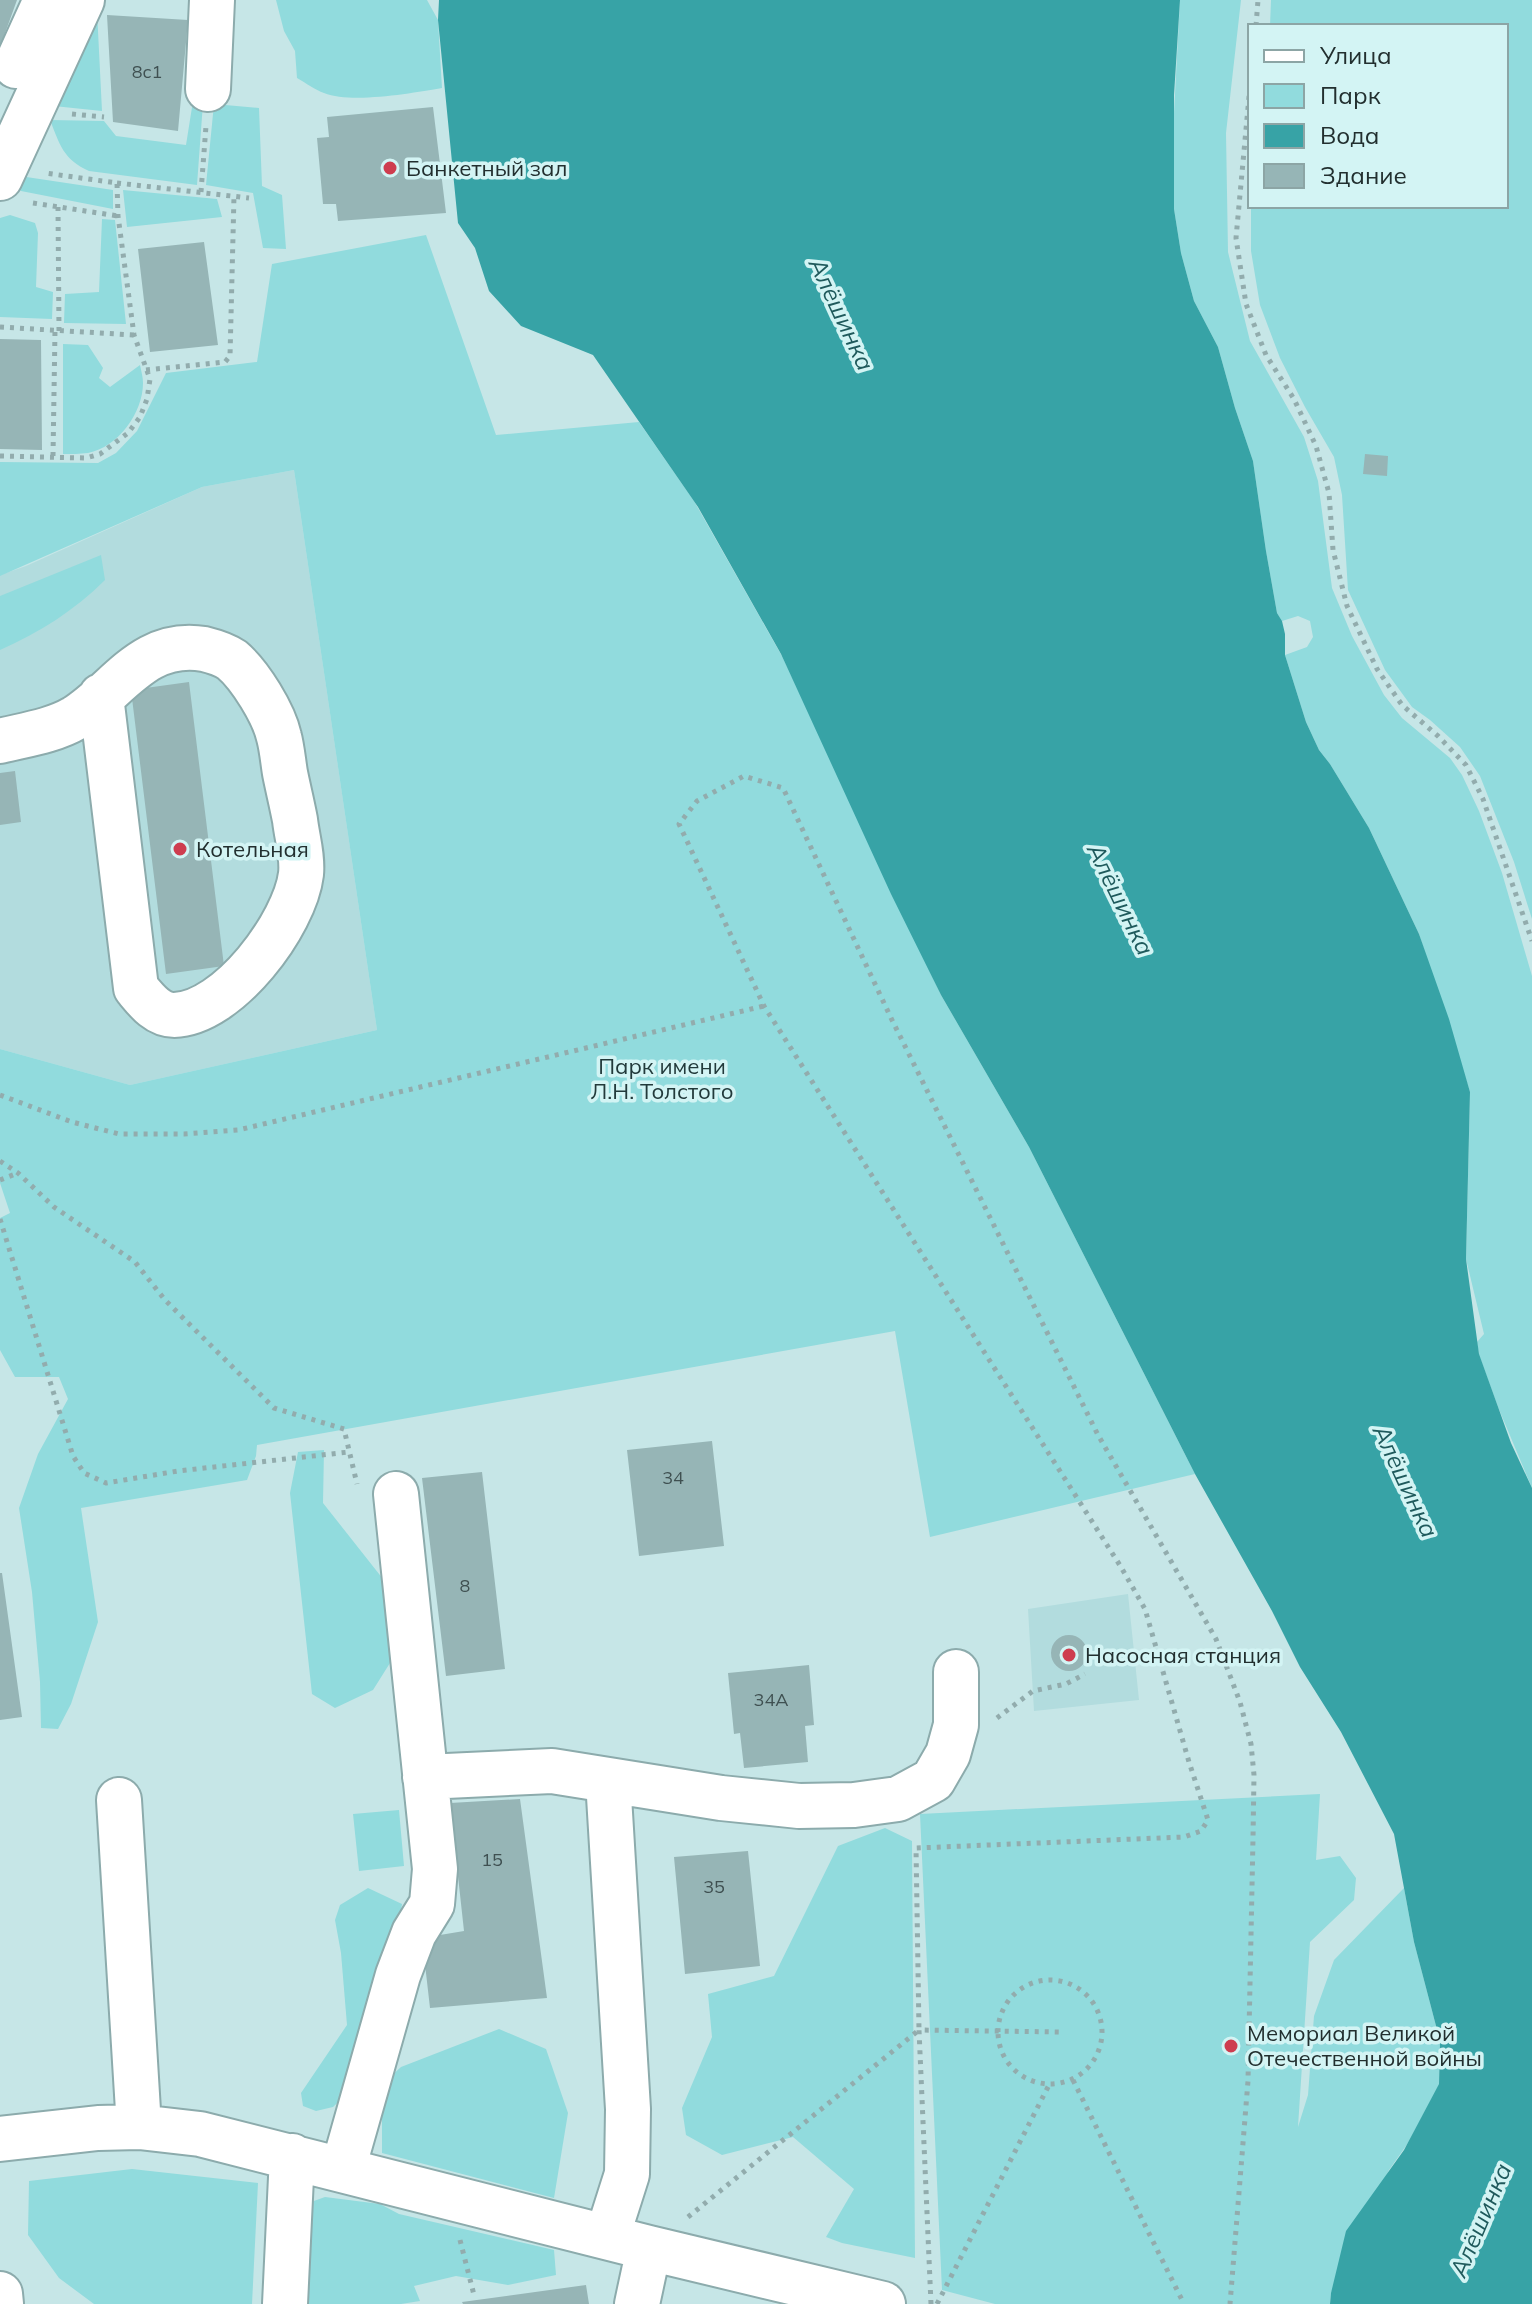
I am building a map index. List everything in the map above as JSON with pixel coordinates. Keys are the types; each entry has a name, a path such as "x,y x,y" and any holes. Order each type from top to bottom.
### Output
{"street":[{"path":"16,66 46,0"},
{"path":"11,183 82,0"},
{"path":"208,89 212,0"},
{"path":"0,741 61,725 77,717 127,672 156,655 186,647 206,649 230,659 248,678 279,734 301,854 301,874 295,900 278,931 238,982 216,1000 193,1012 172,1015 163,1012 154,1008 136,988 101,696"},
{"path":"343,2169 398,1975 414,1933 432,1904 435,1869 396,1494"},
{"path":"425,1777 552,1771 737,1800 799,1806 854,1805 898,1799 933,1780 948,1754 956,1725 956,1672"},
{"path":"607,2237 627,2174 628,2145 608,1780"},
{"path":"119,1800 139,2127"},
{"path":"0,2139 98,2128 139,2127 200,2134 883,2304"},
{"path":"285,2304 292,2156"},
{"path":"637,2304 649,2248"},
{"path":"0,2294 1,2304"}],"path":[{"path":"1256,24 1258,0"},
{"path":"201,192 208,89"},
{"path":"1248,108 1236,238 1246,304 1266,355 1294,399 1316,446 1329,493 1333,550 1347,606 1377,669 1402,705 1466,765 1483,799 1532,941"},
{"path":"11,183 117,183 249,198"},
{"path":"11,183 58,207 118,216"},
{"path":"0,456 86,458 100,454 128,433 140,417 150,379 134,335 118,216 117,183"},
{"path":"146,370 225,362 230,356 234,196"},
{"path":"53,456 58,207"},
{"path":"0,327 134,335"},
{"path":"931,2304 919,2030 916,1848 1184,1837 1201,1831 1208,1820 1145,1609 764,1006 679,824 697,801 744,776 783,788 891,1018 1098,1435 1216,1639 1240,1702 1251,1744 1254,1775 1253,1838 1248,2081 1230,2304"},
{"path":"0,1095 72,1122 119,1134 238,1130 764,1006"},
{"path":"0,1161 18,1173 54,1207 135,1262 165,1300 274,1408 344,1429 357,1484 396,1494"},
{"path":"0,1180 18,1173"},
{"path":"0,1219 73,1456 84,1473 106,1483 178,1471 349,1452"},
{"path":"948,1754 1033,1691 1066,1684 1085,1674"},
{"path":"1054,1980 1078,1988 1096,2006 1102,2022 1102,2040 1097,2056 1087,2070 1073,2080 1049,2085 1032,2082 1018,2074 1000,2048 997,2031 1009,2000 1022,1988 1037,1981 1054,1980"},
{"path":"649,2248 919,2030 1063,2032"},
{"path":"1073,2080 1184,2304"},
{"path":"937,2304 1049,2085"}],"shaded area":[{"path":"294,470 377,1030 130,1085 0,1049 0,575 202,487"},
{"path":"1128,1594 1139,1700 1034,1711 1028,1609"}],"green space":[{"path":"95,0 105,0 97,11 102,111 44,105"},
{"path":"276,0 427,0 438,20 442,88 366,98 336,96 317,90 297,78 295,51 284,31"},
{"path":"1180,0 1241,0 1226,133 1228,252 1250,341 1304,437 1318,481 1332,588 1352,636 1384,695 1402,718 1450,758 1462,775 1502,873 1532,976 1532,1488 1479,1355 1477,1342 1484,1334 1466,1259 1470,1092 1419,934 1369,828 1319,750 1306,722 1285,655 1307,647 1313,637 1310,621 1298,616 1282,621 1277,613 1253,461 1218,347 1194,301 1181,253 1174,209 1174,113"},
{"path":"1271,0 1532,0 1532,919 1514,862 1480,776 1460,747 1412,707 1385,670 1348,590 1342,495 1334,457 1280,358 1260,305 1251,251 1251,208 1508,208 1508,24 1270,24"},
{"path":"193,101 203,103 197,185 89,171 68,156 50,120 104,121 116,136 186,145"},
{"path":"214,104 259,108 262,186 282,195 286,249 263,248 253,193 206,185"},
{"path":"13,175 113,190 113,209 21,191 14,184"},
{"path":"123,190 217,199 222,217 127,227"},
{"path":"10,215 35,223 38,233 36,287 53,292 52,319 0,317 0,218"},
{"path":"102,219 115,220 126,324 64,323 65,294 99,292"},
{"name":"Парк имени Л.Н. Толстого","path":"426,235 496,435 639,422 694,501 783,658 941,995 1029,1147 1195,1474 930,1537 895,1331 257,1445 247,1480 81,1508 98,1622 71,1704 58,1729 41,1728 32,1592 19,1508 38,1454 68,1399 59,1377 15,1377 0,1350 0,1218 10,1213 0,1183 0,1049 130,1085 377,1030 294,470 202,487 0,576 0,462 98,463 116,453 137,431 166,373 257,362 272,264"},
{"path":"63,344 88,345 103,368 99,378 110,387 140,365 142,394 134,417 119,436 99,450 63,454"},
{"path":"101,555 105,580 56,620 0,650 0,596"},
{"path":"324,1450 323,1503 383,1579 390,1624 390,1663 373,1690 335,1708 312,1694 290,1493 298,1452"},
{"path":"1320,1794 1316,1860 1340,1856 1356,1878 1354,1900 1310,1942 1298,2127 1308,2095 1314,2016 1334,1960 1404,1888 1414,1942 1440,2041 1439,2085 1408,2143 1389,2170 1331,2293 1330,2304 995,2304 942,2290 920,1814"},
{"path":"399,1810 404,1866 359,1871 353,1814"},
{"path":"885,1828 912,1841 915,2258 826,2237 854,2189 793,2137 722,2155 686,2135 682,2108 712,2037 708,1994 774,1976 838,1846"},
{"path":"368,1888 402,1904 394,1953 353,2088 333,2107 316,2111 303,2106 301,2093 347,2025 335,1920 340,1905"},
{"path":"499,2029 546,2049 568,2113 554,2198 382,2153 382,2092 389,2078 401,2067"},
{"path":"132,2169 258,2183 252,2304 94,2304 59,2278 28,2235 29,2181"},
{"path":"325,2197 380,2204 399,2214 554,2250 556,2275 508,2285 456,2276 414,2286 420,2301 401,2304 297,2304 311,2202"}],"water":[{"name":"Алёшинка","path":"439,0 1180,0 1174,95 1174,209 1181,253 1194,301 1218,347 1253,461 1277,613 1285,634 1285,655 1306,722 1319,750 1369,828 1419,934 1449,1019 1470,1092 1466,1259 1479,1354 1511,1443 1532,1488 1532,2304 1330,2304 1346,2231 1404,2150 1439,2084 1440,2041 1414,1942 1394,1834 1341,1732 1300,1667 1195,1474 1029,1147 941,995 781,654 698,507 593,355 521,326 489,291 475,248 458,223 438,20"}],"building":[{"path":"0,0 17,0 0,47"},
{"path":"107,15 188,20 178,131 113,122"},
{"path":"433,107 446,213 338,221 336,204 323,204 317,138 329,137 327,117"},
{"path":"204,242 218,345 150,352 138,249"},
{"path":"0,339 41,340 42,450 0,449"},
{"path":"1365,454 1388,456 1387,476 1363,474"},
{"name":"Котельная","path":"189,682 224,966 166,974 131,690"},
{"path":"15,771 21,822 0,825 0,773"},
{"path":"712,1441 724,1546 639,1556 627,1450"},
{"path":"482,1472 505,1669 446,1676 422,1478"},
{"path":"0,1573 22,1717 0,1720"},
{"name":"Насосная станция","path":"1069,1635 1082,1640 1087,1653 1082,1666 1069,1671 1056,1666 1051,1653 1056,1640"},
{"path":"809,1665 814,1725 805,1726 808,1762 744,1768 740,1733 734,1734 728,1673"},
{"path":"520,1799 547,1998 430,2008 422,1938 464,1931 450,1803"},
{"path":"748,1851 760,1966 685,1974 674,1857"},
{"path":"586,2285 589,2304 462,2302"}],"place":[{"name":"Банкетный зал","path":"390,168"},
{"name":"Котельная","path":"180,849"},
{"name":"Насосная станция","path":"1069,1655"},
{"name":"Мемориал Великой Отечественной войны","path":"1231,2046"}]}
